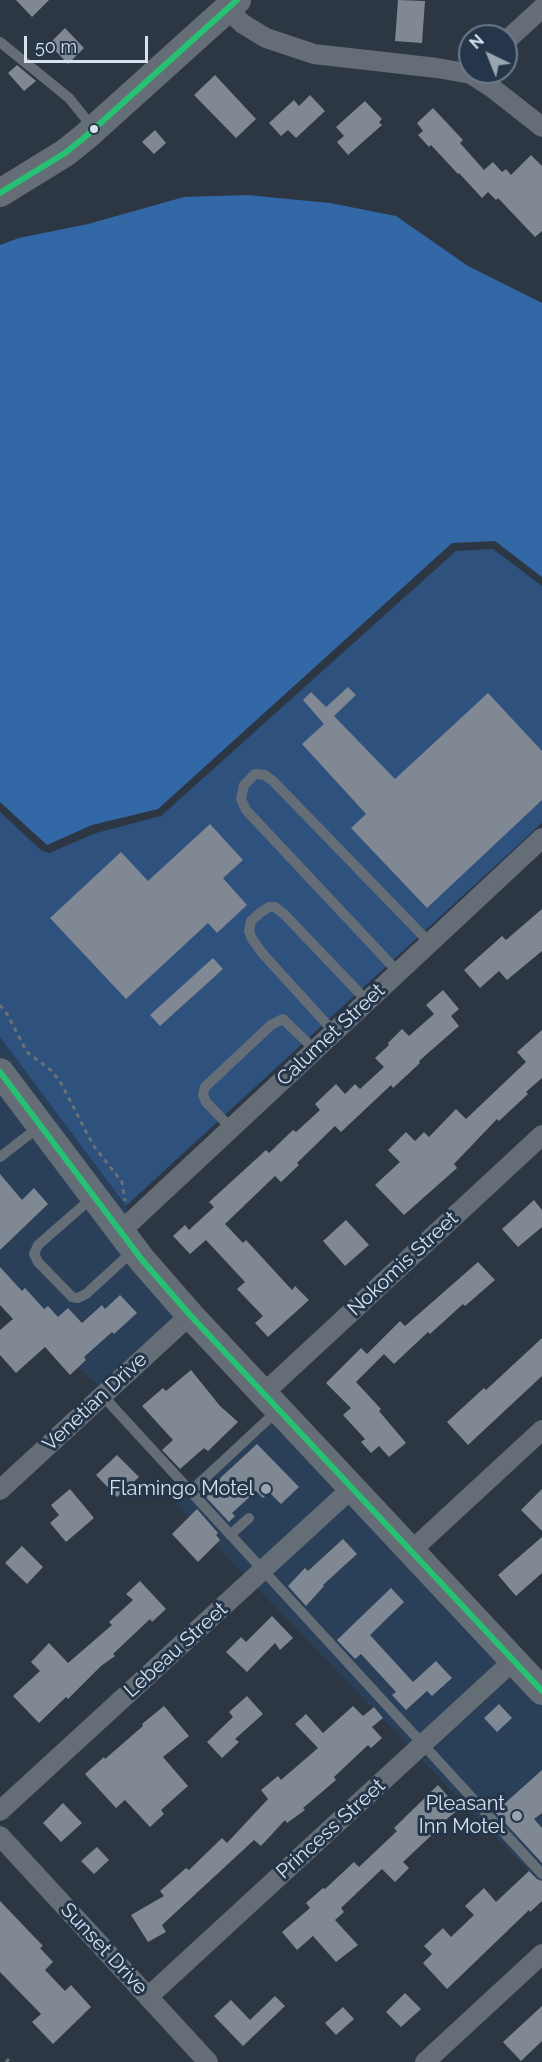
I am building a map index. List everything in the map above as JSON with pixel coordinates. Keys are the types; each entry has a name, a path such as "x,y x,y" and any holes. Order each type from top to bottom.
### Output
{"main road":[{"path":"0,193 65,153 232,5"},
{"path":"1,1075 93,1196 129,1233 190,1315 542,1691"}],"street":[{"path":"232,5 243,24 266,38 314,54 458,71"},
{"path":"518,30 542,8"},
{"path":"487,84 542,127"},
{"name":"Calumet Street","path":"129,1233 231,1128 542,838"},
{"name":"Nokomis Street","path":"271,1401 542,1135"},
{"name":"Venetian Drive","path":"0,1490 190,1315"},
{"path":"411,1551 542,1430"},
{"name":"Lebeau Street","path":"0,1811 352,1488"},
{"name":"Princess Street","path":"148,1997 513,1661"},
{"name":"Sunset Drive","path":"0,1836 208,2062"},
{"path":"425,2062 542,1954"}],"lane":[{"path":"0,42 69,98 94,129"},
{"path":"398,972 246,810 241,799 244,785 255,774 265,775 273,781 430,942"},
{"path":"334,1032 263,954 249,931 251,921 269,907 275,907 367,1001"},
{"path":"231,1128 206,1102 203,1095 206,1087 263,1033 277,1021 283,1019 315,1050"},
{"path":"0,1157 40,1126"},
{"path":"93,1196 38,1245 34,1254 38,1262 72,1297 78,1298 112,1271 129,1233"},
{"path":"103,1396 542,1875"},
{"path":"190,1492 271,1401"},
{"path":"230,1535 249,1518"}],"path":[{"path":"0,1005 27,1052 52,1071 61,1083 93,1145 122,1182 129,1233"}],"shaded area":[{"path":"247,195 330,203 396,216 468,266 542,303 542,577 495,541 452,543 158,809 92,825 47,845 0,802 0,245 19,238 88,224 184,197"},
{"path":"493,549 542,586 542,823 126,1206 0,1037 0,812 42,851 49,853 96,833 161,816 456,551"},
{"path":"0,1037 123,1202 128,1211 120,1218 0,1058"},
{"path":"0,1087 177,1313 99,1386 0,1299"},
{"path":"270,1416 339,1487 244,1574 171,1498"},
{"path":"352,1501 500,1660 409,1746 257,1588"},
{"path":"514,1674 542,1704 542,1885 422,1760"}],"building":[{"path":"16,0 49,0 32,17"},
{"path":"398,0 425,1 422,43 395,41"},
{"path":"65,28 84,48 68,64 49,44"},
{"path":"17,65 36,81 24,91 8,73"},
{"path":"215,75 256,119 236,138 194,95"},
{"path":"310,95 325,111 296,138 288,130 281,136 269,123 294,100 299,106"},
{"path":"365,101 382,119 379,122 382,125 348,155 337,142 344,136 336,127"},
{"path":"433,108 463,140 460,143 484,170 493,162 502,172 506,169 511,175 531,155 542,166 542,231 535,237 498,198 496,200 488,192 482,198 431,145 429,147 418,135 423,131 417,123"},
{"path":"155,130 166,143 154,154 142,142"},
{"path":"348,687 356,695 334,716 395,779 488,693 542,751 542,800 427,908 351,828 366,814 302,744 324,724 303,700 311,692 326,707"},
{"path":"210,824 243,860 223,878 247,905 217,933 208,923 126,999 50,918 121,852 148,881"},
{"path":"542,909 542,951 507,980 499,971 480,988 464,970 502,936 506,940"},
{"path":"213,958 223,969 160,1026 150,1015"},
{"path":"443,990 459,1009 451,1016 459,1026 419,1061 420,1063 393,1088 391,1085 341,1132 335,1126 281,1182 275,1176 225,1224 243,1243 246,1240 292,1290 295,1286 309,1300 268,1337 255,1323 263,1316 237,1289 245,1282 206,1240 190,1254 173,1236 185,1225 189,1230 214,1207 209,1202 266,1150 269,1153 293,1130 296,1132 320,1110 315,1104 336,1084 345,1094 355,1084 360,1089 384,1067 375,1058 389,1045 388,1043 402,1029 409,1036 434,1014 426,1005"},
{"path":"542,1030 542,1078 499,1121 497,1119 454,1164 457,1168 404,1215 375,1185 400,1162 388,1150 406,1132 415,1141 424,1132 429,1137 456,1109 466,1119 526,1062 517,1052"},
{"path":"0,1174 22,1200 34,1188 48,1204 0,1250"},
{"path":"534,1200 542,1210 542,1227 518,1247 502,1229"},
{"path":"346,1220 369,1245 345,1266 323,1241"},
{"path":"478,1262 495,1280 465,1306 463,1304 430,1334 428,1332 394,1364 384,1354 356,1382 381,1409 379,1411 406,1443 389,1457 379,1446 371,1453 361,1442 365,1439 343,1415 351,1408 326,1383 361,1348 367,1354 400,1321 405,1326"},
{"path":"0,1267 22,1291 25,1288 44,1309 48,1306 58,1317 68,1308 82,1323 102,1305 105,1309 120,1295 137,1313 84,1357 86,1360 70,1375 45,1347 16,1373 0,1355 0,1330 13,1319 0,1305"},
{"path":"542,1338 542,1376 468,1445 447,1422 484,1388 486,1390"},
{"path":"191,1370 220,1406 238,1422 208,1451 204,1448 180,1469 162,1450 173,1440 142,1406 163,1388 166,1391"},
{"path":"257,1444 299,1487 281,1504 269,1492 263,1498 256,1491 232,1513 235,1516 229,1522 203,1494"},
{"path":"117,1455 139,1477 117,1497 96,1475"},
{"path":"70,1489 94,1518 66,1542 50,1523 59,1515 51,1505"},
{"path":"542,1489 542,1531 521,1510"},
{"path":"197,1509 218,1533 216,1535 220,1540 198,1562 172,1534"},
{"path":"542,1537 542,1573 516,1596 498,1575"},
{"path":"343,1539 357,1554 323,1585 306,1606 288,1586 305,1568 308,1571"},
{"path":"22,1546 43,1567 27,1584 5,1563"},
{"path":"140,1581 166,1609 152,1622 150,1619 113,1654 115,1656 39,1723 13,1696 40,1671 31,1662 49,1643 68,1663 112,1625 109,1622 133,1600 126,1594"},
{"path":"391,1588 404,1602 370,1635 413,1682 436,1661 452,1678 432,1696 427,1691 406,1710 392,1695 396,1692 361,1654 355,1659 337,1640"},
{"path":"272,1616 293,1638 280,1650 275,1643 247,1672 226,1652 241,1637 246,1642"},
{"path":"247,1696 263,1714 235,1739 239,1742 222,1758 207,1742 233,1717 229,1712"},
{"path":"499,1704 512,1718 497,1732 484,1718"},
{"path":"164,1706 189,1736 163,1757 188,1786 161,1810 164,1814 150,1827 125,1800 116,1808 85,1774"},
{"path":"353,1706 363,1716 374,1707 383,1718 372,1727 382,1738 371,1748 368,1745 334,1777 336,1780 303,1808 305,1810 287,1823 285,1820 261,1846 254,1840 162,1925 166,1932 148,1942 131,1915 164,1896 160,1891 186,1868 189,1870 222,1838 227,1843 268,1799 261,1790 278,1776 281,1780 318,1748 295,1724 306,1714 323,1733"},
{"name":"Pleasant Inn Motel","path":"542,1770 542,1813 534,1819 542,1828 542,1863 495,1812"},
{"path":"438,1785 459,1809 432,1831 434,1833 403,1862 409,1868 395,1882 382,1869 341,1908 344,1912 335,1920 358,1945 336,1962 313,1936 297,1950 282,1932 310,1908 306,1903 354,1862 359,1867 397,1831 394,1828"},
{"path":"63,1803 82,1823 61,1842 43,1823"},
{"path":"97,1847 109,1860 94,1874 81,1861"},
{"path":"529,1871 542,1881 542,1901 530,1912 529,1910 447,1989 423,1963 432,1954 424,1946 443,1928 451,1937 474,1915 465,1906 484,1888 496,1902"},
{"path":"0,1901 43,1946 40,1948 53,1962 45,1970 65,1991 71,1985 91,2007 53,2044 32,2022 41,2014 0,1972"},
{"path":"405,1993 421,2009 401,2027 386,2012"},
{"path":"275,1996 285,2006 243,2046 214,2016 231,2000 250,2020"},
{"path":"542,2006 542,2041 521,2061 503,2042"},
{"path":"343,2007 354,2019 336,2035 325,2023"}],"transit line":[{"path":"0,193 65,153 85,137 237,0"},
{"path":"0,1072 142,1260 190,1315 542,1691"}],"place":[{"name":"Flamingo Motel","path":"266,1489"},
{"name":"Pleasant Inn Motel","path":"517,1816"}]}
